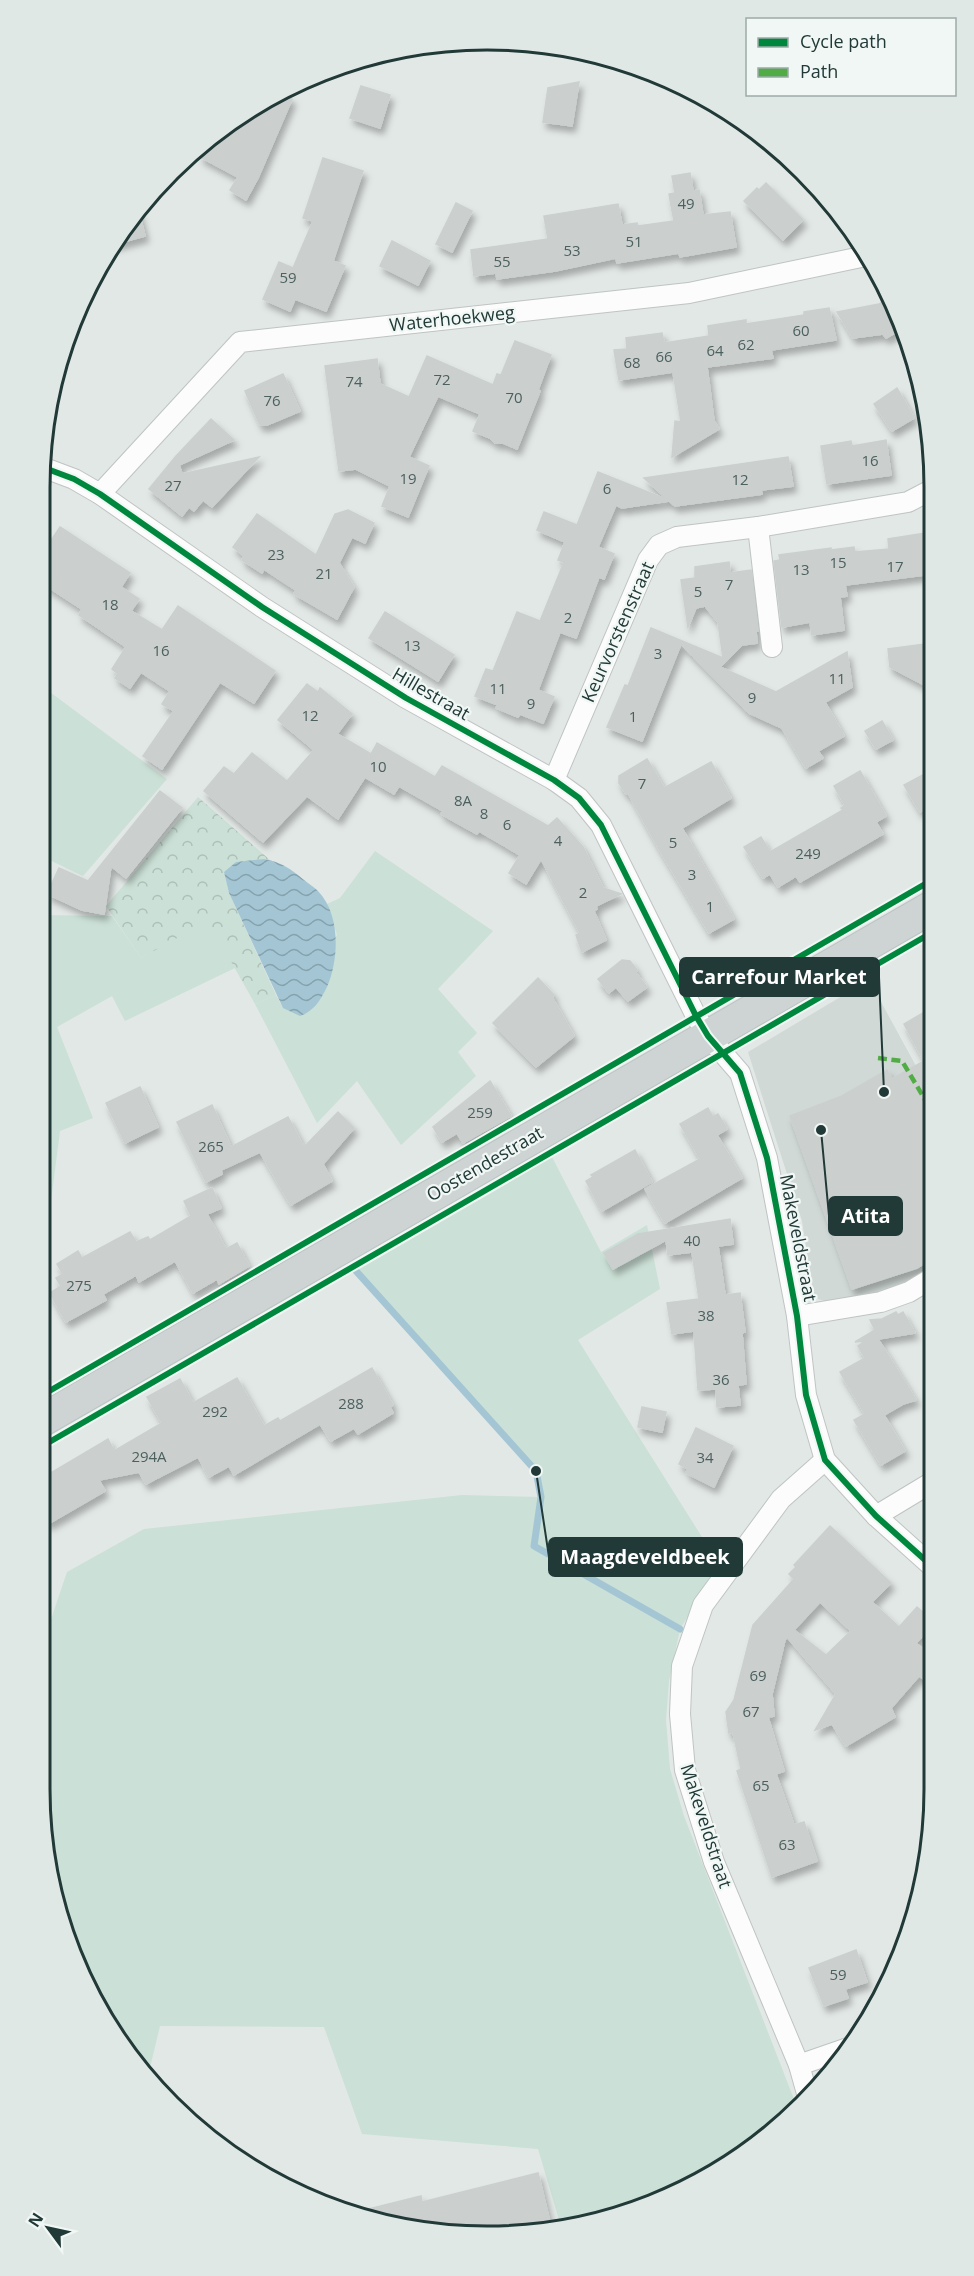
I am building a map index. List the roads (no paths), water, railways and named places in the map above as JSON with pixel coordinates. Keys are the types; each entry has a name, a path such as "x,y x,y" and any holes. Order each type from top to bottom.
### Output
{"main road":[{"name":"Oostendestraat","path":"50,1416 924,912"}],"street":[{"name":"Waterhoekweg","path":"100,494 240,342 689,293 859,257"},
{"name":"Hillestraat","path":"50,470 74,479 100,494 262,607 406,698 554,780 579,798 601,825 708,1036"},
{"name":"Keurvorstenstraat","path":"554,780 648,560 659,545 677,537 758,527 908,502 924,494"},
{"path":"758,527 772,647"},
{"name":"Makeveldstraat","path":"708,1036 740,1073 767,1158 797,1316 806,1395 825,1460 781,1499 703,1605 682,1666 680,1714 685,1770 714,1862 799,2064 806,2088"},
{"path":"797,1316 881,1302 909,1292 924,1283"},
{"path":"825,1460 876,1516 924,1559"},
{"path":"876,1516 924,1487"},
{"path":"799,2064 836,2052"}],"water":[{"path":"264,859 286,866 316,890 331,912 334,925 336,938 334,964 327,987 316,1005 300,1016 283,1008 229,893 224,872 236,862"}],"waterway":[{"path":"356,1271 536,1471 541,1497 534,1546 680,1629"}],"place":[{"name":"Carrefour Market","path":"884,1092"},
{"name":"Atita","path":"821,1130"},
{"name":"Maagdeveldbeek","path":"536,1471"}]}
